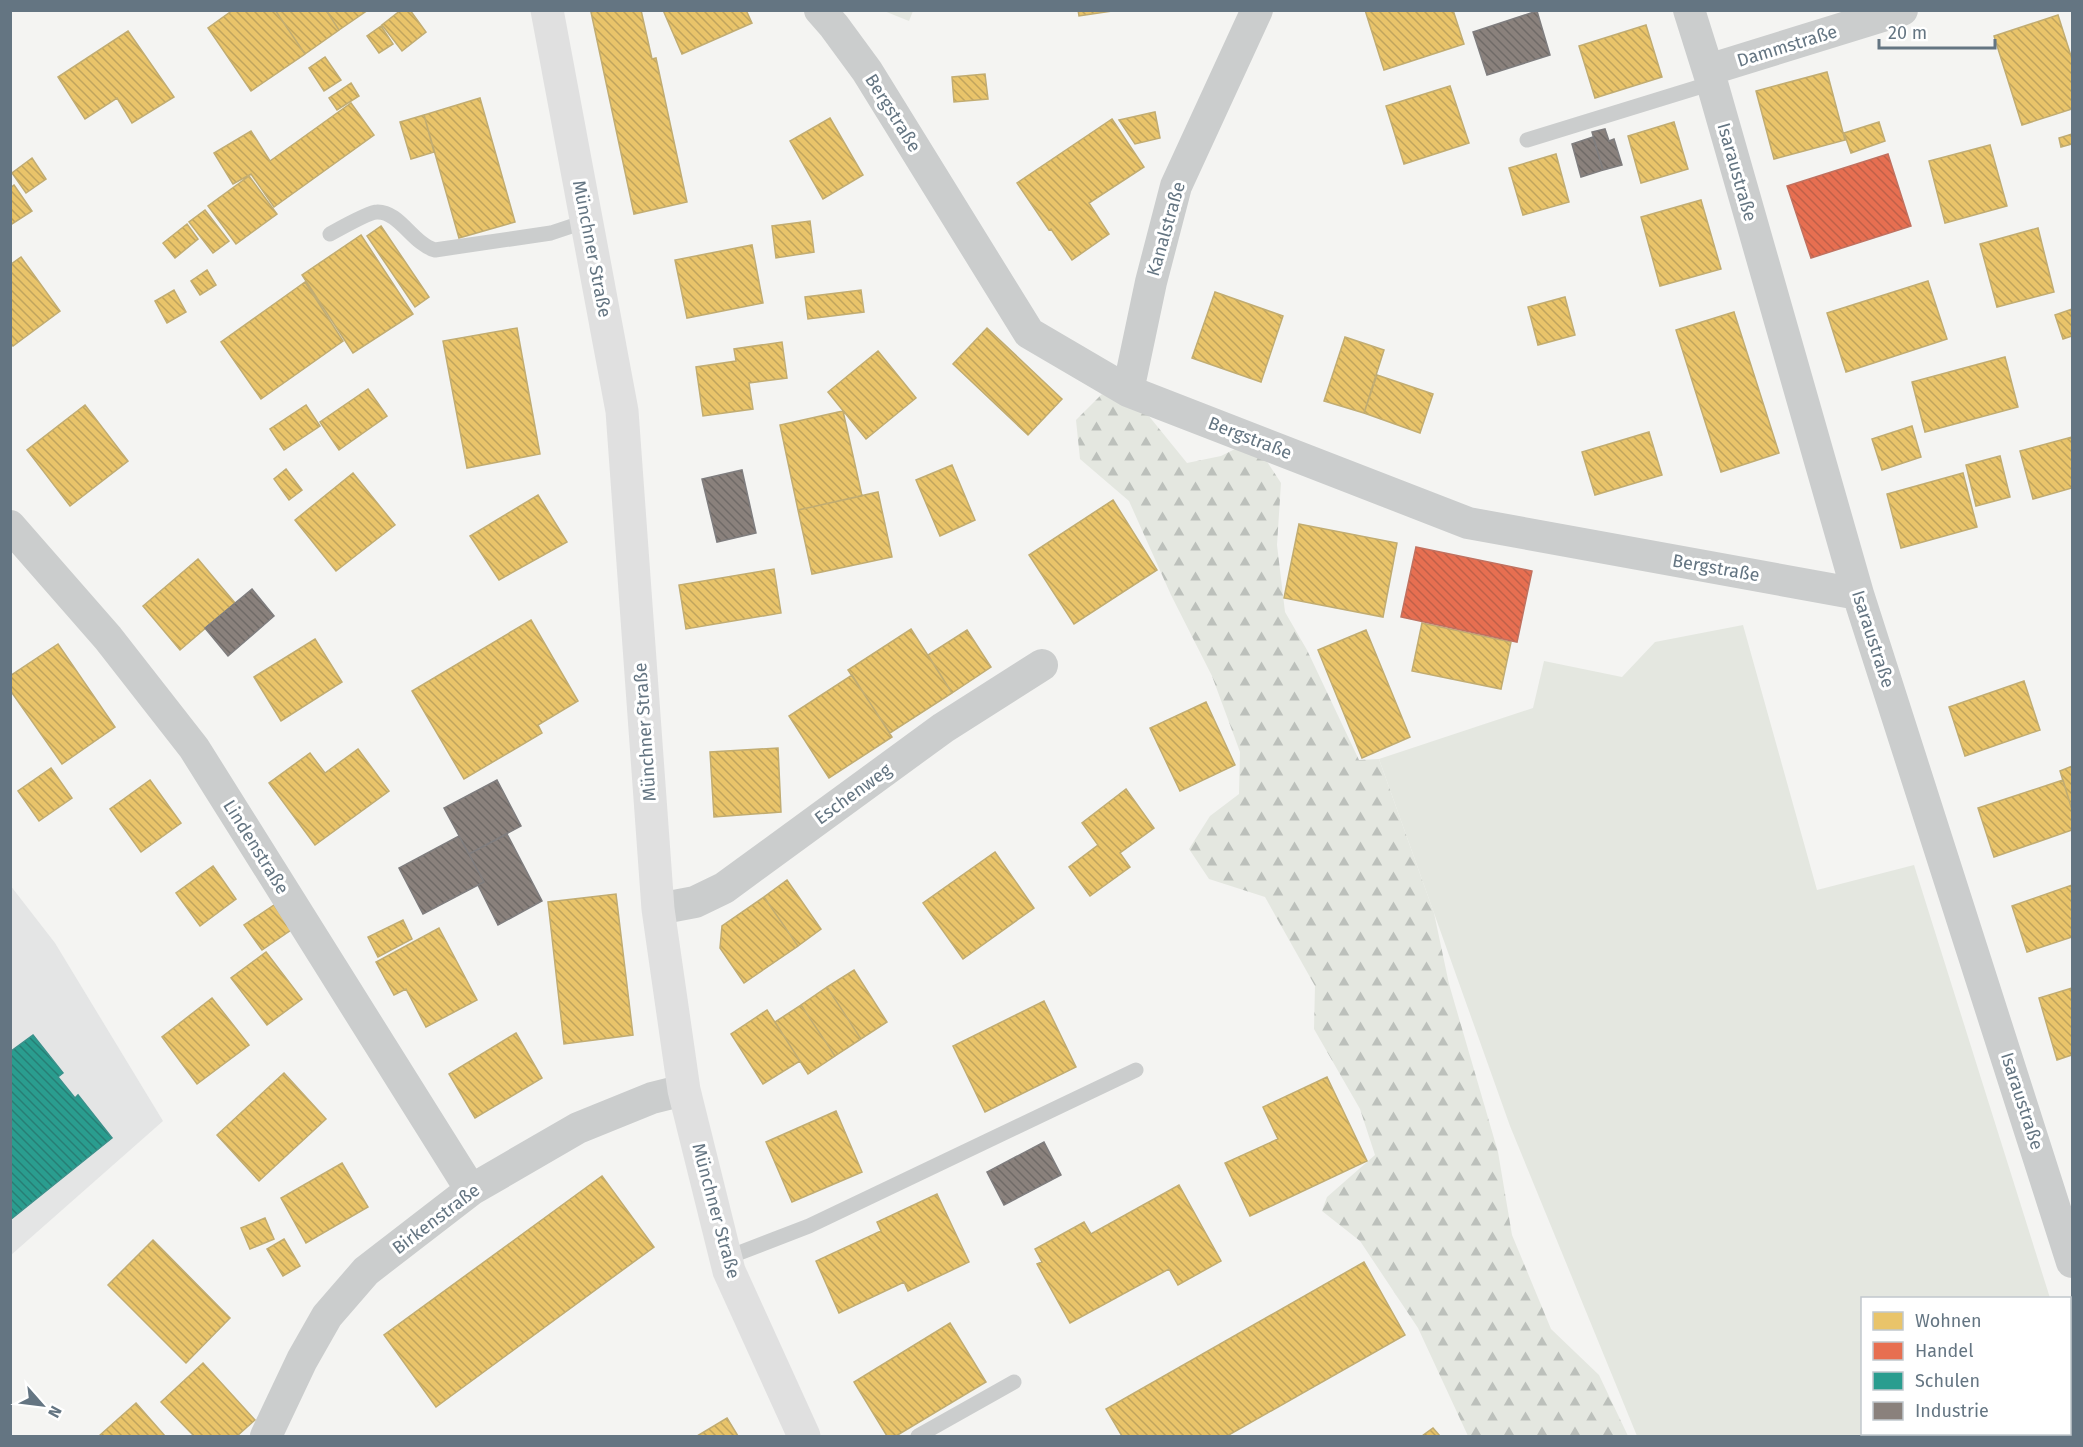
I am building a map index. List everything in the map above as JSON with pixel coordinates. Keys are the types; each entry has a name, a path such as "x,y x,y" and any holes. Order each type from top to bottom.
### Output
{"main road":[{"name":"Münchner Straße","path":"547,10 622,411 658,909 684,1090 729,1271 804,1437"}],"street":[{"name":"Bergstraße","path":"820,10 867,70 1029,333 1128,391 1468,523 1858,594"},
{"name":"Kanalstraße","path":"1128,391 1151,282 1176,186 1257,10"},
{"name":"Isaraustraße","path":"1689,10 1858,594 2073,1262"},
{"name":"Dammstraße","path":"1710,77 1902,10"},
{"name":"Lindenstraße","path":"10,526 108,638 194,748 471,1190"},
{"name":"Eschenweg","path":"658,909 695,902 724,888 943,728 1042,665"},
{"name":"Birkenstraße","path":"266,1437 302,1360 327,1316 366,1271 471,1190 579,1128 652,1098 684,1090"}],"lane":[{"path":"1527,140 1710,77"},
{"path":"330,234 376,212 390,215 424,247 435,250 550,233 587,221"},
{"path":"726,1258 808,1226 1137,1070"},
{"path":"918,1437 1014,1382"}],"shaded area":[{"path":"10,885 55,943 163,1121 11,1255"}],"green space":[{"path":"913,10 909,21 884,11"},
{"path":"1102,394 1148,415 1187,463 1221,456 1239,447 1262,454 1281,483 1277,545 1285,612 1307,650 1359,760 1379,759 1434,913 1449,984 1498,1152 1512,1235 1551,1329 1599,1375 1628,1436 1468,1436 1418,1328 1360,1241 1322,1211 1327,1197 1375,1155 1360,1109 1314,1029 1315,986 1265,897 1209,879 1189,849 1210,816 1239,794 1240,752 1212,676 1171,595 1129,501 1080,459 1076,420"},
{"path":"1743,625 1817,890 1914,865 2050,1297 1861,1297 1861,1435 2071,1435 2071,1365 2072,1436 1637,1436 1510,1126 1379,759 1533,708 1544,661 1622,677 1655,642"}],"building: Wohnen":[{"path":"233,10 275,10 305,54 251,91 208,28"},
{"path":"275,10 326,10 339,30 305,54"},
{"path":"326,10 368,10 339,30"},
{"path":"401,10 410,10 426,32 402,51 382,25"},
{"path":"641,10 652,59 656,58 687,202 634,214 591,12"},
{"path":"663,10 746,10 752,23 682,54"},
{"path":"1078,10 1119,10 1079,16"},
{"path":"1365,10 1453,10 1464,44 1384,70"},
{"path":"2058,15 2072,59 2072,109 2022,125 1994,36"},
{"path":"1646,25 1662,77 1595,98 1579,46"},
{"path":"381,26 393,44 379,53 367,36"},
{"path":"128,31 174,97 132,123 117,98 85,119 58,77"},
{"path":"325,57 341,80 324,91 309,68"},
{"path":"1827,72 1845,140 1774,159 1756,91"},
{"path":"985,74 988,99 954,102 952,77"},
{"path":"351,83 359,96 337,110 329,98"},
{"path":"1450,86 1469,143 1404,164 1386,106"},
{"path":"480,98 515,222 459,238 424,115"},
{"path":"351,103 374,135 274,207 251,174 233,184 214,153 251,131 270,161"},
{"path":"1155,112 1160,138 1135,144 1119,120"},
{"path":"424,115 434,152 411,159 400,122"},
{"path":"830,118 863,175 823,199 790,141"},
{"path":"1112,119 1144,167 1089,203 1109,234 1072,260 1017,183"},
{"path":"1674,122 1688,169 1641,183 1628,136"},
{"path":"1879,122 1885,141 1851,153 1844,133"},
{"path":"2072,134 2072,144 2061,147 2059,138"},
{"path":"1990,145 2007,206 1945,223 1929,161"},
{"path":"1556,154 1569,202 1523,215 1509,168"},
{"path":"32,158 46,179 26,193 12,173"},
{"path":"249,176 277,214 236,244 208,206"},
{"path":"14,185 32,211 12,224 10,221 10,188"},
{"path":"1701,200 1721,269 1660,286 1641,217"},
{"path":"205,210 229,241 213,253 189,222"},
{"path":"810,221 814,252 776,258 772,226"},
{"path":"187,224 198,239 175,258 163,243"},
{"path":"381,226 429,297 415,307 367,236"},
{"path":"2038,228 2054,292 1997,307 1980,244"},
{"path":"361,235 413,314 353,353 302,275"},
{"path":"752,245 763,303 687,318 675,260"},
{"path":"21,257 60,311 13,346 10,343 10,265"},
{"path":"207,270 216,285 200,295 191,281"},
{"path":"1928,281 1947,339 1846,372 1827,313"},
{"path":"305,282 343,341 261,399 221,342"},
{"path":"174,290 186,312 167,323 155,301"},
{"path":"861,290 864,312 808,319 805,297"},
{"path":"1215,292 1283,316 1261,382 1192,358"},
{"path":"1565,297 1575,335 1538,345 1528,307"},
{"path":"2072,309 2072,336 2063,339 2055,315"},
{"path":"1734,312 1779,453 1721,472 1676,330"},
{"path":"517,328 540,454 467,468 443,341"},
{"path":"987,328 1062,399 1028,435 953,364"},
{"path":"1345,337 1384,350 1364,413 1324,401"},
{"path":"782,342 787,378 749,383 753,409 703,416 696,367 736,361 734,349"},
{"path":"878,351 916,398 866,439 828,392"},
{"path":"2005,357 2018,407 1925,432 1912,382"},
{"path":"1377,375 1433,394 1420,433 1364,413"},
{"path":"368,389 387,416 339,450 320,422"},
{"path":"85,405 128,461 70,506 27,450"},
{"path":"306,405 320,426 284,450 270,429"},
{"path":"843,411 862,496 798,510 780,425"},
{"path":"1912,426 1921,457 1882,470 1872,439"},
{"path":"1649,432 1662,475 1595,495 1582,452"},
{"path":"2072,437 2072,488 2033,499 2020,451"},
{"path":"2000,456 2010,497 1976,506 1966,465"},
{"path":"952,465 975,520 940,536 916,480"},
{"path":"286,469 302,490 289,500 274,479"},
{"path":"353,473 395,525 336,571 295,520"},
{"path":"1963,473 1977,527 1901,548 1887,494"},
{"path":"878,492 892,557 812,574 798,510"},
{"path":"538,495 567,542 499,580 470,536"},
{"path":"1113,500 1157,570 1074,624 1029,555"},
{"path":"1299,524 1397,543 1383,617 1284,598"},
{"path":"198,559 235,603 180,650 143,606"},
{"path":"774,569 781,613 686,629 679,585"},
{"path":"531,620 578,701 538,725 542,733 464,779 412,691"},
{"path":"1422,623 1511,642 1501,689 1412,671"},
{"path":"911,629 952,693 890,733 848,670"},
{"path":"967,630 991,667 952,693 928,655"},
{"path":"1366,630 1410,737 1362,758 1318,650"},
{"path":"315,639 342,682 281,721 254,677"},
{"path":"58,644 115,727 62,764 10,690 10,676"},
{"path":"852,675 892,737 829,778 789,716"},
{"path":"2024,681 2040,730 1965,756 1949,707"},
{"path":"1206,702 1235,765 1180,791 1150,728"},
{"path":"778,748 781,812 714,817 710,752"},
{"path":"358,749 389,791 315,845 269,783 310,753 325,773"},
{"path":"2072,766 2072,810 2060,771"},
{"path":"51,768 72,798 39,821 18,791"},
{"path":"150,780 181,823 141,852 110,809"},
{"path":"2063,780 2072,810 2072,830 1994,857 1978,808"},
{"path":"1126,789 1154,828 1120,853 1130,867 1090,896 1069,867 1098,845 1082,823"},
{"path":"995,852 1034,908 963,959 923,903"},
{"path":"213,866 236,899 200,926 176,893"},
{"path":"787,880 821,929 798,946 764,897"},
{"path":"2072,885 2072,937 2027,952 2012,906"},
{"path":"616,894 633,1035 564,1044 548,902"},
{"path":"764,897 798,946 744,983 720,948 722,926"},
{"path":"274,905 291,930 262,950 244,925"},
{"path":"403,920 412,939 378,957 368,937"},
{"path":"439,928 477,1000 426,1027 406,989 394,995 376,962"},
{"path":"266,952 302,999 267,1025 231,978"},
{"path":"854,970 887,1022 861,1039 827,987"},
{"path":"827,987 861,1039 835,1056 801,1005"},
{"path":"2072,988 2072,1055 2057,1060 2039,998"},
{"path":"212,998 249,1045 197,1084 162,1037"},
{"path":"1044,1001 1076,1067 985,1112 953,1046"},
{"path":"801,1005 835,1056 808,1074 775,1022"},
{"path":"767,1010 800,1061 763,1084 731,1034"},
{"path":"516,1033 542,1078 475,1118 449,1074"},
{"path":"284,1073 326,1119 259,1181 217,1135"},
{"path":"1327,1077 1367,1161 1250,1216 1225,1163 1278,1139 1263,1107"},
{"path":"836,1111 862,1172 792,1202 766,1142"},
{"path":"342,1163 368,1207 306,1243 281,1198"},
{"path":"602,1176 654,1247 436,1407 384,1335"},
{"path":"1179,1185 1221,1261 1178,1285 1169,1269 1070,1323 1037,1264 1042,1262 1035,1249 1084,1222 1091,1234"},
{"path":"937,1194 969,1262 908,1291 904,1282 839,1313 816,1261 881,1231 877,1222"},
{"path":"265,1218 274,1239 250,1249 241,1228"},
{"path":"284,1239 300,1266 283,1276 267,1249"},
{"path":"153,1240 230,1318 186,1363 108,1285"},
{"path":"1364,1262 1405,1335 1227,1436 1122,1436 1106,1409"},
{"path":"950,1323 986,1382 896,1436 887,1436 854,1382"},
{"path":"203,1363 255,1420 237,1436 194,1436 161,1402"},
{"path":"136,1403 165,1436 99,1436"},
{"path":"727,1418 738,1436 697,1436"},
{"path":"1433,1428 1440,1436 1422,1436"}],"building: Handel":[{"path":"1888,154 1911,226 1811,258 1787,186"},
{"path":"1416,547 1532,571 1517,642 1401,617"}],"building: Schulen":[{"path":"33,1035 63,1073 58,1077 75,1098 78,1095 112,1138 10,1220 10,1052"}],"building: Industrie":[{"path":"1537,11 1550,55 1487,75 1473,32"},
{"path":"1605,129 1609,141 1614,139 1622,165 1603,170 1592,132"},
{"path":"1593,137 1603,170 1581,177 1572,144"},
{"path":"742,470 756,533 717,542 702,479"},
{"path":"252,589 274,616 228,656 205,628"},
{"path":"497,780 521,826 469,854 444,808"},
{"path":"507,834 542,901 498,925 478,885 484,882 469,854"},
{"path":"459,836 484,882 423,914 399,868"},
{"path":"1044,1142 1061,1175 1004,1205 987,1172"}]}
